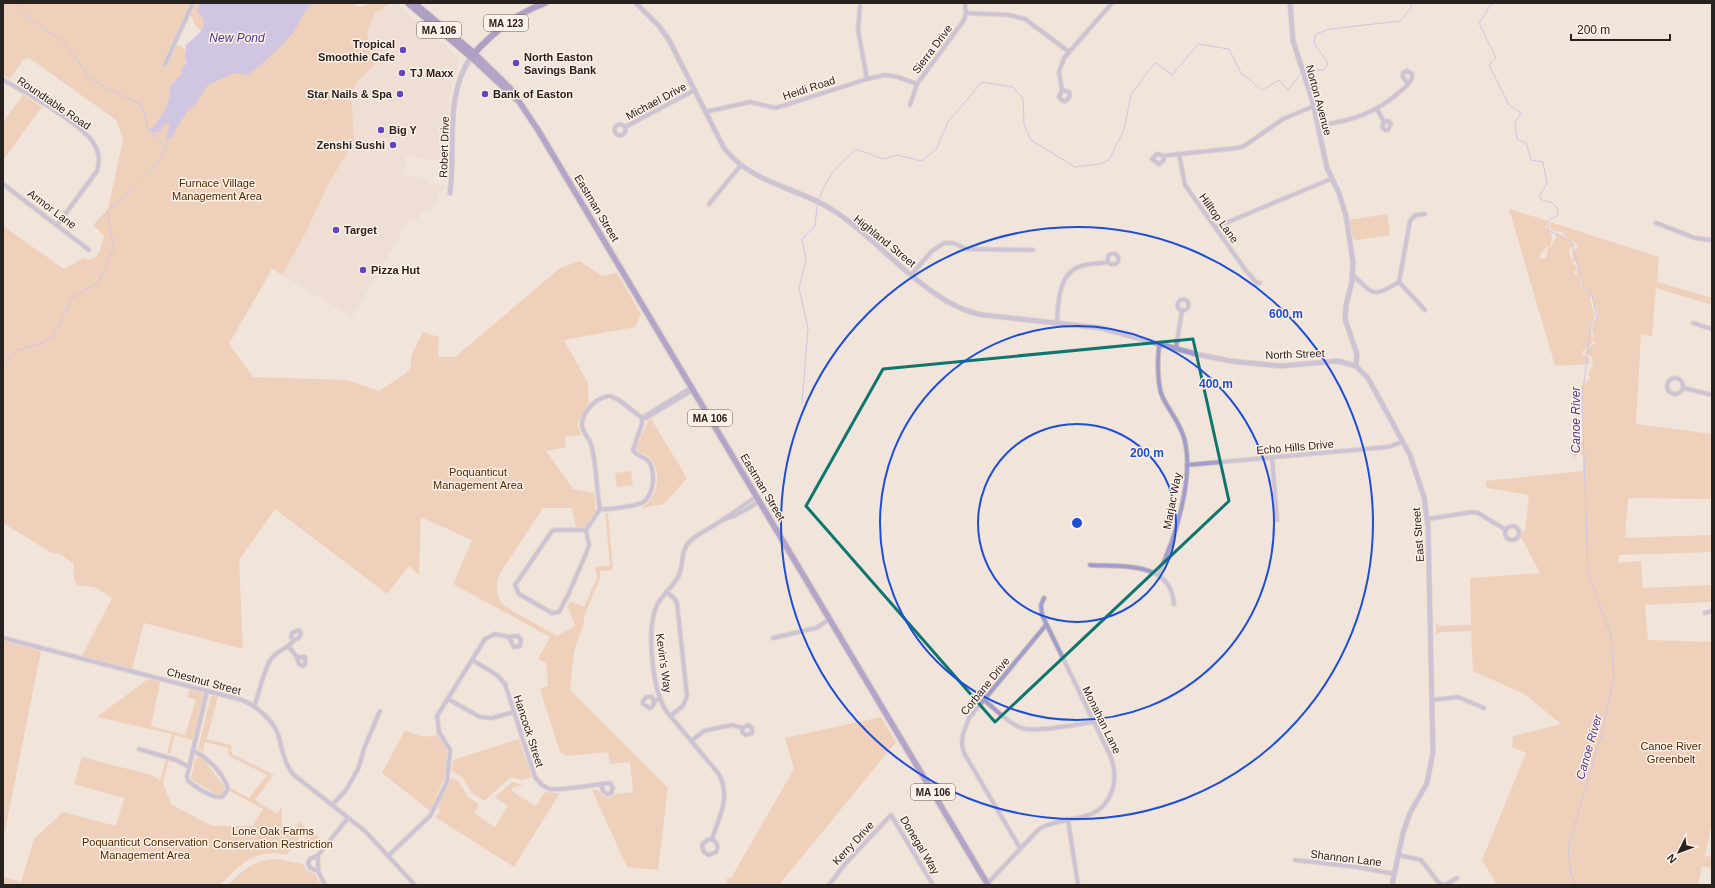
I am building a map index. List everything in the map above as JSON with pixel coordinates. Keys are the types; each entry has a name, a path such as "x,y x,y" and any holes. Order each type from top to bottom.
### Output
{"highway":[{"name":"MA 106","path":"408,3 472,55"},
{"name":"MA 106","path":"414,3 472,55"},
{"name":"MA 123","path":"472,55 493,34 509,21 546,3"}],"main road":[{"name":"Eastman Street","path":"472,55 510,88 538,130 988,885"}],"street":[{"path":"165,64 192,3"},
{"name":"Highland Street","path":"636,3 667,36 677,52 705,112 724,148 733,159 764,179 827,206 865,235 941,298 968,311 983,315 1101,328 1211,357"},
{"path":"965,3 966,12 1009,15 1025,20 1068,51"},
{"path":"1062,90 1059,72 1061,64 1068,51 1112,3"},
{"name":"Norton Avenue","path":"1290,3 1293,41 1314,106 1331,179 1341,198 1353,262 1352,274"},
{"path":"860,6 858,30 867,79"},
{"name":"Sierra Drive","path":"910,105 917,84 962,24 966,12"},
{"name":"Robert Drive","path":"450,193 453,175 451,132 456,95 460,77 472,55"},
{"name":"Heidi Road","path":"705,112 750,102 776,108 867,79 893,76 917,84"},
{"name":"Roundtable Road","path":"3,80 26,93 83,131 96,148 99,160 97,171 58,224"},
{"path":"1318,126 1356,118 1377,109 1408,84"},
{"name":"Michael Drive","path":"625,127 695,90"},
{"path":"1164,156 1241,147 1284,119 1314,106"},
{"path":"1377,109 1384,122"},
{"name":"Hilltop Lane","path":"1179,154 1185,185 1248,272 1257,283 1260,284"},
{"path":"709,204 741,165"},
{"path":"1216,227 1331,179"},
{"name":"Armor Lane","path":"3,184 58,224 89,250"},
{"path":"1352,274 1368,289 1375,293 1385,291 1400,282 1410,221 1415,215 1425,214"},
{"path":"1656,223 1695,238 1712,240"},
{"path":"912,274 932,251 944,243 953,243 967,249 1033,250"},
{"path":"1057,322 1058,303 1067,277 1080,266 1108,262"},
{"path":"1352,274 1344,315 1346,328 1357,354 1356,366"},
{"path":"1400,282 1426,310"},
{"path":"1176,348 1182,310"},
{"path":"1693,323 1712,329"},
{"name":"Marjac Way","path":"1158,574 1173,541 1187,465 1184,439 1180,426 1161,394 1158,365 1160,343"},
{"name":"North Street","path":"1211,357 1264,365 1290,365 1338,361 1356,366"},
{"name":"East Street","path":"1356,366 1368,378 1418,475 1428,519 1434,752 1427,783 1410,813 1398,855 1392,885"},
{"path":"1684,388 1683,382 1676,377 1670,380 1666,387 1671,393 1675,394 1684,388 1712,396"},
{"path":"586,530 552,531 515,585 519,594 552,613 559,612 569,593 587,550 589,544 586,530 600,509 591,444 582,427 582,421 593,404 600,399 610,396 619,400 642,418 646,418 693,388"},
{"path":"600,509 641,504 648,497 652,487 651,466 648,460 635,453 633,450 642,424 642,418"},
{"name":"Echo Hills Drive","path":"1187,465 1388,447 1402,442"},
{"path":"1272,458 1277,520"},
{"name":"Kevin's Way","path":"712,840 725,802 724,788 718,773 670,716 660,699 651,633 655,610 678,576 683,554 687,545 696,536 724,519 734,516 758,499"},
{"path":"1428,519 1472,512 1478,513 1506,530"},
{"path":"1511,526 1516,527 1520,533 1518,537 1512,541 1505,535 1506,530 1511,526"},
{"path":"1090,565 1140,568 1158,574 1169,586 1174,604"},
{"path":"666,592 674,598 677,603 687,696 684,705 670,716"},
{"name":"Monahan Lane","path":"988,885 1034,832 1044,825 1084,818 1098,811 1109,799 1113,788 1114,766 1046,625 1040,608 1044,598"},
{"path":"1705,613 1712,611"},
{"path":"773,638 816,628 830,619"},
{"name":"Corbane Drive","path":"1020,848 969,763 963,749 962,739 966,722 1046,625"},
{"path":"388,856 430,816 447,782 450,750 439,732 437,716 485,639 495,634 510,637"},
{"name":"Chestnut Street","path":"3,638 242,700 254,706 276,730 287,766 292,773 365,831 416,885"},
{"path":"254,706 271,659 281,650 289,647 294,640"},
{"path":"289,647 297,657"},
{"name":"Hancock Street","path":"472,660 496,675 505,684 535,777 542,785 551,789 601,784"},
{"path":"194,751 205,757 223,778 227,785 226,793 222,797 216,797 192,784 188,781 187,776 207,691"},
{"path":"1433,700 1458,697 1484,708"},
{"path":"448,699 480,717 492,718 514,712"},
{"path":"654,700 660,699"},
{"path":"984,700 1014,725 1022,729 1031,730 1094,722"},
{"path":"332,805 350,783 358,770 365,746 380,711"},
{"path":"691,741 704,731 732,725 742,728"},
{"path":"139,749 176,760 189,767"},
{"name":"Kerry Drive","path":"829,885 842,867 891,815"},
{"name":"Donegal Way","path":"891,815 933,885"},
{"path":"318,871 310,868 308,863 310,859 318,855 348,818"},
{"path":"1068,820 1078,885"},
{"name":"Kevin's Way","path":"707,840 712,840 716,842 718,848 714,854 709,855 703,850 702,845 707,840"},
{"path":"318,855 318,871 325,885"},
{"path":"1398,855 1421,860 1438,882 1445,885 1457,878"},
{"name":"Shannon Lane","path":"1295,860 1357,867 1395,874"}],"highlighted area":[{"path":"1193,339 1229,501 995,722 806,506 883,369"}],"shaded area":[{"path":"390,3 396,3 460,59 447,101 449,103 446,151 448,162 406,156 404,175 425,180 431,184 447,186 438,195 438,204 434,205 431,211 425,208 416,221 410,218 352,317 282,275 305,234 329,183 354,142 344,96 348,33"}],"green space":[{"path":"3,3 352,3 358,7 374,3 390,3 374,14 367,31 368,45 381,58 359,80 349,97 352,103 354,142 329,183 305,234 282,275 272,269 229,344 253,377 347,380 379,391 405,374 411,367 411,356 423,332 439,337 438,357 455,357 560,268 580,261 602,276 617,273 641,314 635,327 564,340 588,383 589,402 577,425 582,435 565,437 565,446 567,447 546,451 573,489 594,493 596,511 587,527 576,528 572,508 543,508 499,575 497,587 499,599 504,606 557,636 575,626 569,609 567,608 570,601 584,607 597,577 595,567 610,565 605,514 608,513 613,570 600,571 600,579 583,618 585,620 574,651 570,690 668,788 658,870 627,867 592,790 598,790 603,796 608,798 616,794 633,792 630,762 610,764 608,752 566,756 560,752 540,689 548,686 546,663 538,659 550,637 453,584 472,540 421,517 419,575 409,566 387,594 275,509 239,560 243,649 144,623 132,670 82,656 112,598 94,587 77,585 74,577 74,564 60,554 50,552 3,523 3,226 64,269 84,258 89,260 96,257 100,251 104,236 93,225 108,209 123,139 116,120 29,58 23,60 10,79 3,75","holes":["189,15 192,17 195,25 201,31 204,24 187,98 183,80 183,69 186,53 185,49 176,44"]},
{"path":"23,95 42,107 3,160 3,122"},
{"path":"1509,209 1548,221 1546,227 1552,235 1551,245 1544,249 1539,258 1546,258 1548,247 1552,246 1553,241 1556,238 1555,232 1576,245 1571,247 1569,252 1573,264 1577,267 1573,274 1579,276 1583,289 1593,293 1590,300 1595,316 1590,330 1594,341 1582,352 1589,358 1590,364 1555,366"},
{"path":"1387,214 1390,235 1358,240 1353,239 1349,220"},
{"name":"Canoe River Greenbelt","path":"1550,222 1659,257 1657,282 1712,298 1712,305 1656,288 1652,337 1641,334 1636,424 1712,434 1712,499 1628,498 1625,538 1712,535 1712,552 1619,555 1618,563 1641,561 1643,588 1712,585 1712,602 1645,605 1648,640 1712,642 1712,821 1705,856 1712,857 1712,868 1702,866 1698,885 1497,885 1482,860 1526,753 1512,747 1513,736 1561,724 1526,695 1473,671 1471,631 1440,632 1436,635 1436,623 1440,626 1471,625 1470,578 1540,573 1521,537 1521,532 1525,531 1529,495 1487,488 1485,481 1583,471 1583,455 1579,453 1574,458 1571,452 1578,448 1584,437 1582,426 1583,416 1580,410 1582,397 1576,392 1590,378 1588,374 1593,361 1591,356 1584,353 1591,345 1595,344 1592,329 1598,314 1592,301 1594,293 1584,288 1581,278 1575,271 1578,269 1576,262 1573,262 1572,250 1577,249 1578,245 1565,236 1563,232 1554,231 1550,228"},
{"path":"650,417 687,478 664,504 640,508 646,505 654,494 657,480 657,473 652,460 646,455 635,450"},
{"path":"631,471 633,485 617,487 615,473"},
{"path":"3,641 41,651 3,841"},
{"path":"148,679 160,682 151,726 185,735 196,700 187,697 190,689 204,695 193,740 175,735 170,754 167,753 172,734 97,717"},
{"name":"Poquanticut Conservation Management Area","path":"211,696 218,696 207,739 231,745 232,754 274,775 255,800 277,814 282,807 282,825 292,831 299,822 324,841 318,849 301,835 287,855 276,853 257,856 242,864 220,885 3,885 3,877 21,882 34,839 63,812 116,826 124,798 74,784 82,757 151,775 160,780 166,759 169,760 163,784 172,805 212,826 253,826 263,809 231,792 231,788 249,798 267,775 229,756 228,748 205,742 203,752 198,749"},
{"path":"881,717 896,742 779,885 726,885 727,878 731,878 794,769 785,738"},
{"path":"405,730 421,736 437,735 446,746 447,753 445,777 433,803 433,808 430,811 382,773"},
{"path":"519,739 532,777 522,780 511,777 484,801 472,793 463,778 452,771 453,760"},
{"name":"Lone Oak Farms Conservation Restriction","path":"198,757 204,760 224,786 225,790 222,794 216,794 191,779 195,759"},
{"path":"452,777 459,782 468,797 479,804 474,813 495,827 508,806 495,797 512,782 523,785 512,788 513,792 536,806 545,792 560,793 514,867 435,817 440,812 438,805"},
{"name":"Poquanticut Conservation Management Area","path":"277,859 303,864 307,871 315,874 321,885 228,885 244,870 255,863"}],"water":[{"name":"New Pond","path":"200,3 316,3 308,9 295,30 282,45 248,75 234,73 208,85 196,103 187,112 176,129 173,137 166,139 170,123 163,125 161,131 153,133 150,131 167,105 170,87 182,73 182,67 186,64 186,45 199,33 203,27 203,18 197,11"}],"waterway":[{"path":"17,3 31,19 65,43 89,77 106,88 142,105 148,128 151,131"},
{"path":"1306,71 1324,70 1328,63 1314,43 1316,34 1330,29 1400,21 1411,8 1412,3"},
{"name":"Canoe River","path":"1492,3 1479,23 1496,58 1489,65 1509,105 1521,113 1515,123 1517,139 1526,143 1531,160 1543,162 1547,184 1539,196 1542,200 1553,203 1558,209 1557,216 1548,220 1548,230 1571,241 1584,288 1591,290 1597,318 1591,326 1582,398 1588,572 1611,636 1614,678 1603,729 1568,848 1571,875 1577,885"},
{"path":"819,199 830,176 856,149 883,159 897,155 922,161 937,148 948,122 982,82 1013,87 1023,98 1024,124 1031,140 1075,167 1100,164 1109,160 1124,130 1131,95 1148,71 1156,63 1172,75 1198,44 1229,49 1241,73 1262,90 1279,80 1288,90 1301,73"},
{"path":"153,133 166,147"},
{"path":"3,369 17,350 42,343 53,336 72,298 98,283 114,248 107,211 151,170 165,150 169,139"},
{"path":"802,403 808,328 799,288 806,259 802,239 815,226 817,206"}],"place":[{"name":"Tropical Smoothie Cafe","path":"403,50"},
{"name":"North Easton Savings Bank","path":"516,63"},
{"name":"TJ Maxx","path":"402,73"},
{"name":"Star Nails & Spa","path":"400,94"},
{"name":"Bank of Easton","path":"485,94"},
{"name":"Big Y","path":"381,130"},
{"name":"Zenshi Sushi","path":"393,145"},
{"name":"Target","path":"336,230"},
{"name":"Pizza Hut","path":"363,270"}],"park label":[{"name":"Furnace Village Management Area","path":"217,189"},
{"name":"Poquanticut Management Area","path":"478,478"}]}
